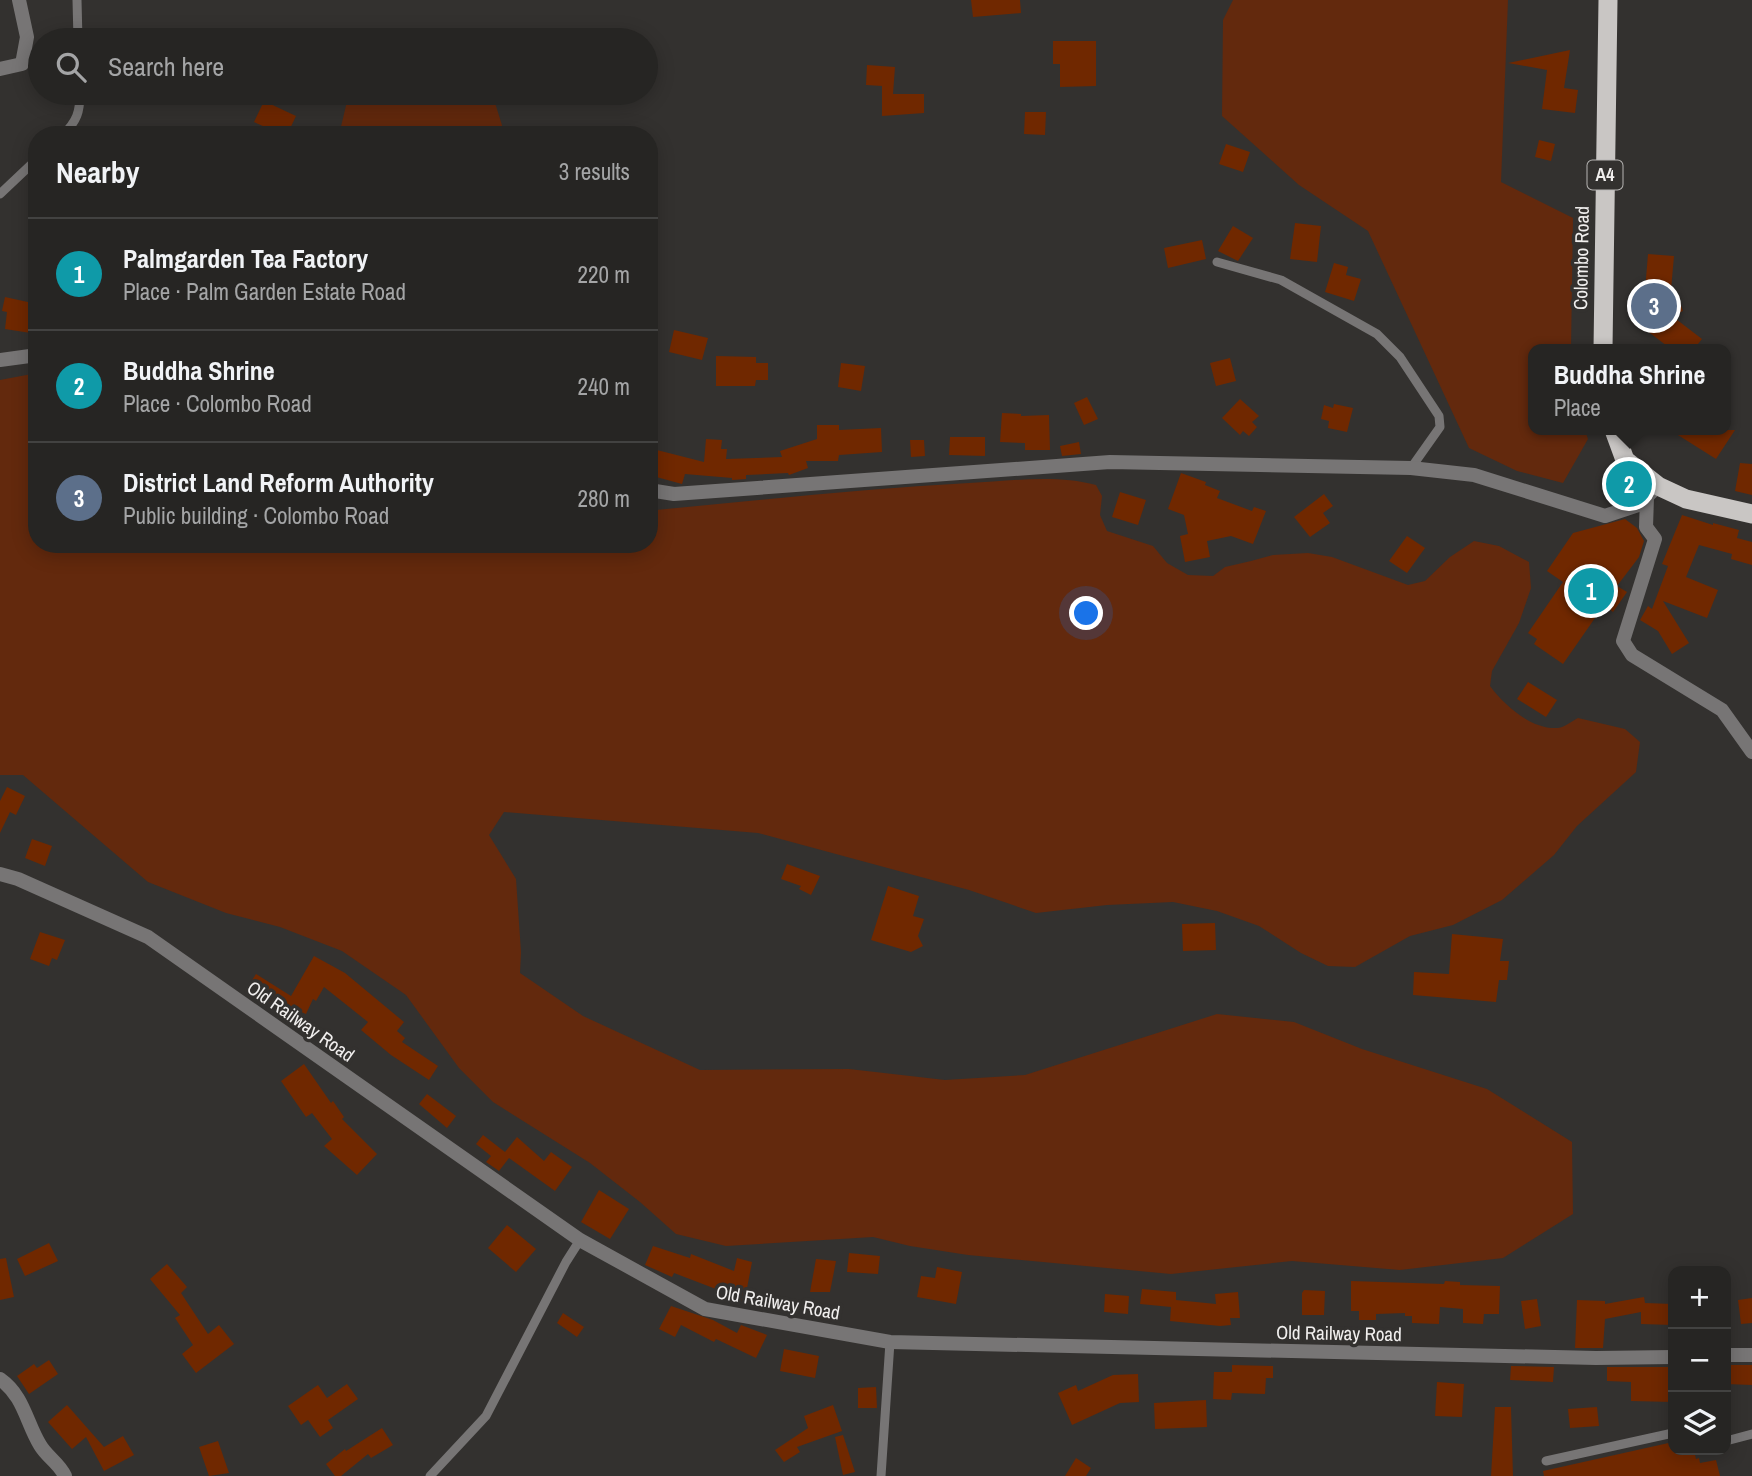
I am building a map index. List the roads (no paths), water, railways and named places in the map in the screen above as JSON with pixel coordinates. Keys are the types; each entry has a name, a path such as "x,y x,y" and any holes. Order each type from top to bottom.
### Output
{"highway":[{"name":"Colombo Road","path":"1602,344 1608,0"},
{"path":"1616,435 1625,460 1653,492 1752,514"}],"street":[{"path":"0,69 22,64 27,37 19,0"},
{"path":"0,360 28,356"},
{"path":"658,491 674,494 1110,462 1411,468 1475,475 1605,516 1638,505 1653,492"},
{"path":"1653,492 1646,527 1655,538 1623,640 1632,655 1722,710 1752,752"},
{"name":"Old Railway Road","path":"0,874 148,937 580,1240 705,1309 890,1342 1596,1359 1668,1357"},
{"path":"1731,1355 1752,1355"},
{"path":"0,1379 10,1386 24,1406 40,1446 62,1469 65,1476"}],"lane":[{"path":"77,0 78,28"},
{"path":"72,126 80,112 80,105"},
{"path":"0,194 28,168"},
{"path":"1217,262 1281,280 1377,334 1400,357 1439,416 1440,427 1411,468"},
{"path":"430,1476 486,1416 580,1240"},
{"path":"881,1476 890,1342"},
{"path":"1546,1461 1668,1434"},
{"path":"1731,1439 1752,1434"}],"place":[{"name":"District Land Reform Authority","path":"1654,306"},
{"name":"Buddha Shrine","path":"1629,484"},
{"name":"Palmgarden Tea Factory","path":"1591,591"}]}
